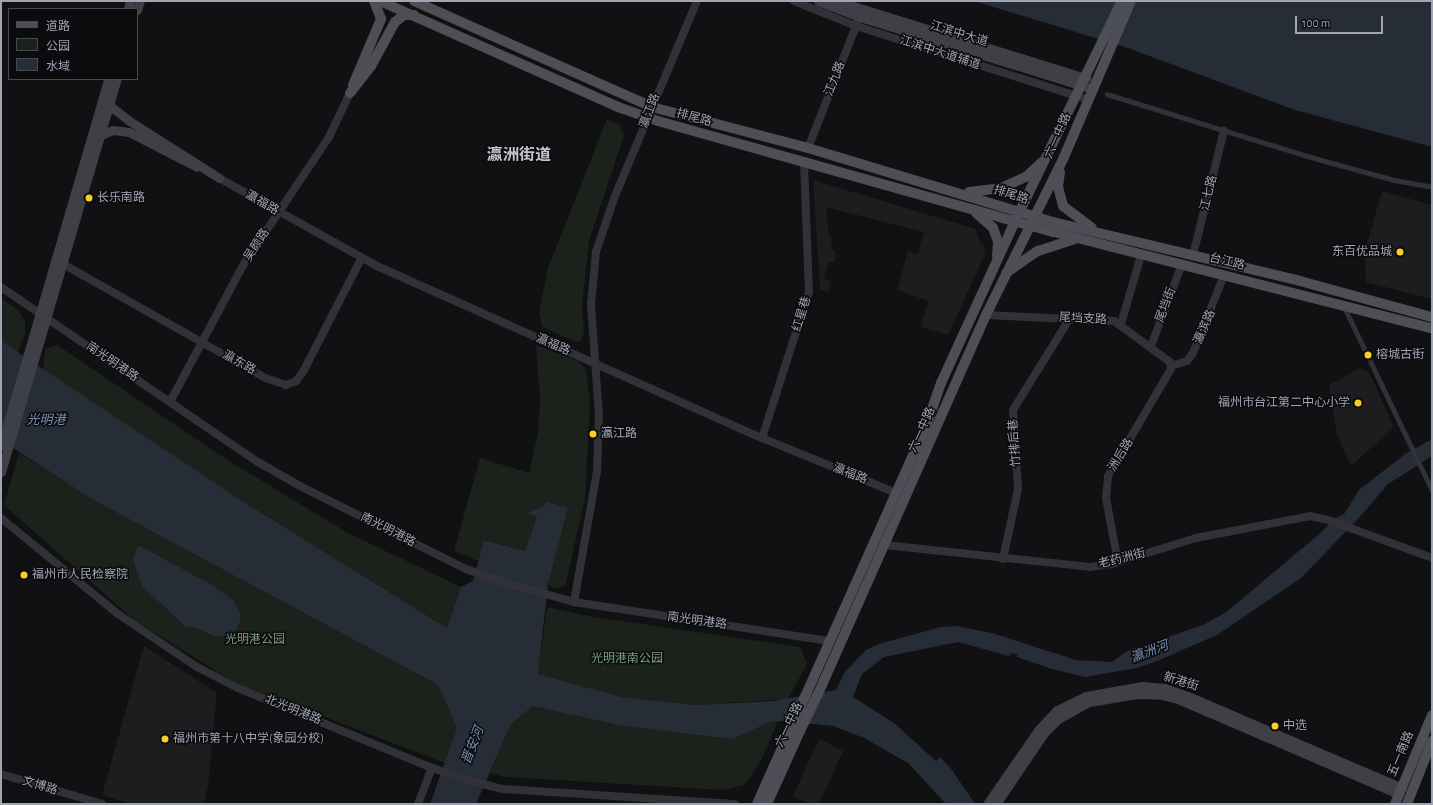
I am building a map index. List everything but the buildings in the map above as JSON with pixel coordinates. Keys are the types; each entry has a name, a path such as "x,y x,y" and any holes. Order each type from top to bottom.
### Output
{"main road":[{"path":"374,1 381,19 378,40"},
{"name":"排尾路","path":"380,1 415,15 611,104 648,118 956,204 1018,216"},
{"name":"排尾路","path":"414,1 652,106 808,148 960,192 1032,221"},
{"name":"江滨中大道","path":"818,1 859,18 1084,81 1093,89"},
{"name":"江滨中大道","path":"837,1 859,18"},
{"path":"1097,64 1122,1"},
{"path":"1097,64 1131,1"},
{"path":"350,93 378,40 397,20 404,16 415,15"},
{"name":"六一中路","path":"757,804 925,429 941,383 1049,150 1084,81 1097,64"},
{"name":"六一中路","path":"767,804 885,545 986,315 1064,157 1093,89 1097,64"},
{"path":"1,472 4,444 44,315 108,80"},
{"path":"44,315 63,264 117,80"},
{"path":"109,105 128,120 219,178"},
{"path":"101,136 113,130 129,132 219,178"},
{"path":"960,192 994,190 1011,184 1038,168 1049,150"},
{"path":"1064,157 1058,188 1063,206 1072,216 1102,234"},
{"path":"956,204 983,218 994,228 998,242 995,266"},
{"name":"台江路","path":"1032,221 1102,234 1193,255 1432,317"},
{"name":"台江路","path":"1032,221 1084,240 1432,328"},
{"path":"1006,273 1050,246 1065,240 1084,240"},
{"name":"新港街","path":"987,804 1040,729 1057,710 1086,696 1142,686 1165,688 1186,695 1400,791"},
{"name":"新港街","path":"996,804 1044,733 1064,714 1094,701 1138,694 1156,694 1178,700 1400,791"},
{"name":"五一南路","path":"1395,804 1432,715"},
{"name":"五一南路","path":"1407,804 1432,741"}],"street":[{"name":"瀛江路","path":"574,602 597,472 599,416 591,304 596,252 603,226 697,1"},
{"name":"江滨中大道辅道","path":"794,1 859,18 1075,100 1088,100"},
{"name":"江九路","path":"808,148 859,18"},
{"name":"吴颜路","path":"170,402 242,267 329,137 350,93"},
{"path":"1107,94 1224,131 1377,176 1432,187"},
{"name":"江七路","path":"1193,255 1224,131"},
{"name":"红星巷","path":"762,438 809,292 804,161"},
{"name":"瀛福路","path":"219,178 361,259 762,438 896,493"},
{"path":"1121,324 1141,255"},
{"name":"瀛东路","path":"63,264 276,384 291,384 303,372 361,259"},
{"name":"尾垱街","path":"1151,346 1182,264"},
{"name":"瀛滨路","path":"1172,366 1187,361 1193,353 1224,275"},
{"name":"南光明港路","path":"1,287 44,315 240,451 281,476 432,553 492,578 574,602 829,641"},
{"path":"1343,305 1432,490"},
{"name":"尾垱支路","path":"986,315 1110,320 1121,324 1151,346 1167,359 1172,366"},
{"name":"竹排后巷","path":"1003,559 1018,489 1013,410 1070,318"},
{"name":"洲后路","path":"1118,562 1106,498 1108,476 1172,366"},
{"name":"老药洲街","path":"885,545 1074,567 1118,562 1196,538 1310,516 1331,521 1432,558"},
{"name":"北光明港路","path":"1,518 118,614 197,667 238,688 432,768 489,786 735,804"},
{"path":"418,804 432,768"},
{"name":"文博路","path":"1,774 102,804"},
{"name":"北光明港路","path":"653,799 668,804"}],"shaded area":[{"path":"813,180 976,229 980,242 984,245 985,254 948,335 920,327 929,301 897,290 908,251 918,254 924,232 826,207 829,237 831,237 832,250 835,250 835,262 829,262 824,278 831,282 828,292 820,289"},
{"path":"1382,191 1432,205 1432,299 1366,282 1365,251"},
{"name":"福州市台江第二中心小学","path":"1360,368 1369,372 1393,425 1392,429 1351,466 1337,435 1329,385"},
{"name":"福州市第十八中学(象园分校)","path":"144,646 217,693 208,786 204,804 131,804 102,795"},
{"path":"819,739 843,751 819,804 810,804 793,796"}],"green space":[{"path":"607,119 620,125 624,135 589,241 582,305 584,334 581,341 577,342 542,327 539,313 548,268"},
{"path":"1,298 18,310 25,321 25,334 17,354 1,341"},
{"path":"57,345 229,461 348,533 461,587 447,628 239,499 43,370 45,349"},
{"path":"536,345 578,361 586,369 590,403 585,499 565,586 554,589 548,584 568,508 547,501 545,505 528,513 537,517 525,551 485,540 479,561 454,551 480,458 529,473 538,432 540,398"},
{"name":"光明港公园","path":"19,453 93,499 438,685 457,728 445,763 234,682 134,620 4,505"},
{"name":"光明港南公园","path":"547,607 588,616 800,647 807,664 788,699 696,705 622,697 538,674"},
{"path":"533,706 622,726 732,739 769,722 778,721 760,763 744,785 722,790 506,777 490,773 511,724"}],"water":[{"path":"974,1 1432,1 1432,147 1295,110 1125,47"},
{"name":"光明港","path":"1,341 239,499 447,628 461,587 473,581 484,540 525,551 537,517 527,513 545,505 546,501 568,508 548,584 538,674 622,697 696,705 773,701 836,690 845,672 866,650 879,644 941,627 956,626 992,633 1076,660 1112,662 1127,651 1203,625 1225,613 1324,530 1331,521 1344,514 1359,490 1405,454 1432,439 1432,456 1388,484 1357,520 1301,578 1217,635 1157,661 1137,668 1085,677 1052,669 1017,657 1017,654 1011,653 1009,656 958,642 884,657 862,674 853,697 894,723 936,761 940,757 952,770 975,804 946,804 908,763 864,738 833,726 785,721 770,722 732,739 622,726 533,706 511,724 476,804 430,804 457,728 438,685 92,499 2,441"},
{"path":"138,545 212,585 233,600 240,612 240,622 235,631 226,636 214,636 194,627 186,627 142,586 133,560"}],"place":[{"name":"长乐南路","path":"89,198"},
{"name":"东百优品城","path":"1400,252"},
{"name":"榕城古街","path":"1368,355"},
{"name":"福州市台江第二中心小学","path":"1358,403"},
{"name":"瀛江路","path":"593,434"},
{"name":"福州市人民检察院","path":"24,575"},
{"name":"中选","path":"1275,726"},
{"name":"福州市第十八中学(象园分校)","path":"165,739"}],"district":[{"name":"瀛洲街道","path":"519,155"}],"water label":[{"name":"瀛洲河","path":"1150,653"},
{"name":"晋安河","path":"474,746"}]}
